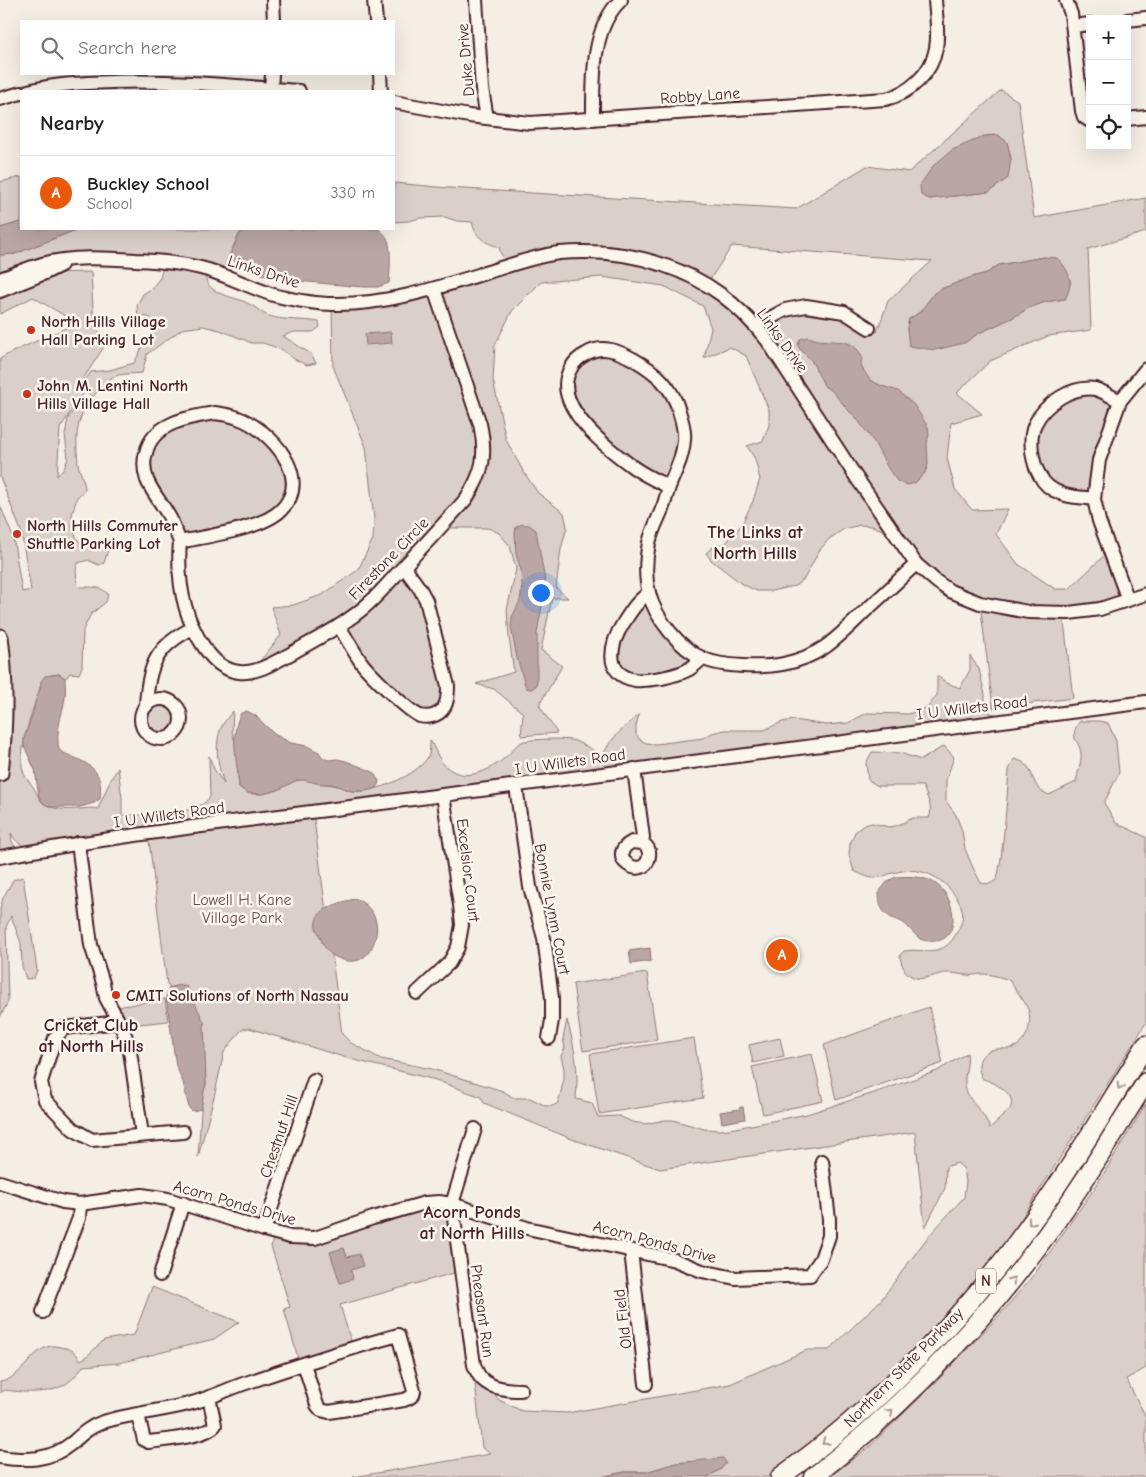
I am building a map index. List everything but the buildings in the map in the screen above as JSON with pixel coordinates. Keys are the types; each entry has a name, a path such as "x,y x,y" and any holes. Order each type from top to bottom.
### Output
{"highway":[{"name":"Northern State Parkway","path":"780,1477 834,1435 882,1392 972,1298 1047,1201 1146,1045"},
{"name":"Northern State Parkway","path":"813,1477 861,1438 903,1399 955,1346 992,1304 1062,1213 1146,1082"}],"main road":[{"path":"0,637 4,683 4,725 0,772"}],"street":[{"path":"273,0 274,20"},
{"path":"374,0 376,20"},
{"name":"Duke Drive","path":"476,0 482,89 487,118"},
{"path":"593,119 595,59 605,21 612,8 621,0"},
{"name":"Robby Lane","path":"395,102 469,116 530,123 886,99 897,96 912,87 924,76 930,66 936,50 938,34 936,0"},
{"path":"1066,0 1073,26 1082,111 1086,118"},
{"path":"1131,20 1146,18"},
{"path":"1073,26 1086,24"},
{"path":"271,89 272,75"},
{"path":"380,75 381,90"},
{"path":"33,90 80,83 144,81 187,82 285,90"},
{"path":"0,99 20,93"},
{"path":"1131,119 1146,117"},
{"name":"Links Drive","path":"0,279 44,264 72,259 112,258 173,262 207,270 276,295 332,304 356,304 387,301 544,256 594,252 622,254 648,259 682,271 707,284 737,307 756,326 916,564 950,591 980,603 1028,612 1069,613 1100,609 1146,594"},
{"name":"Links Drive","path":"0,290 45,273 72,259"},
{"name":"Firestone Circle","path":"180,542 264,521 281,510 288,500 293,484 293,475 286,458 254,426 238,418 224,414 208,414 194,416 169,425 152,438 147,447 144,461 147,479 171,520 180,542 180,580 186,608 193,628 210,655 218,664 230,670 251,672 266,667 339,626 368,604 466,499 478,481 484,458 480,424 434,289"},
{"path":"756,326 785,310 806,306 844,312 869,328"},
{"path":"669,488 634,468 598,439 572,407 566,390 567,377 571,368 588,353 609,349 620,352 654,373 668,386 675,397 684,430 683,452 679,467 649,542 647,566 649,594 660,618 675,638 702,658 726,665 750,666 781,665 805,658 825,647 842,634 916,564"},
{"path":"1128,600 1101,527 1094,499 1098,460 1120,401 1146,369"},
{"path":"1094,499 1062,494 1049,487 1040,477 1033,450 1032,437 1034,425 1052,404 1062,396 1076,391 1086,389 1098,390 1120,401"},
{"path":"339,626 362,663 413,712 422,716 432,717 443,710 448,699 448,686 426,600 404,567"},
{"path":"649,594 642,598 630,612 620,628 612,650 612,660 616,668 624,676 635,680 643,680 689,670 702,658"},
{"path":"146,706 149,678 159,654 177,636 193,628"},
{"name":"I U Willets Road","path":"0,856 221,823 516,786 954,726 1146,702"},
{"path":"634,769 643,837 642,843"},
{"name":"Bonnie Lynm Court","path":"516,786 530,887 544,938 552,998 552,1020 549,1038"},
{"name":"Excelsior Court","path":"417,993 449,963 458,947 462,926 443,795"},
{"path":"78,843 90,940 106,998 129,1044 142,1135"},
{"path":"97,1024 103,1017 106,998"},
{"path":"119,1022 64,1028 55,1038 41,1082 45,1100 73,1129 92,1140 183,1132"},
{"name":"Chestnut Hill","path":"264,1230 314,1080"},
{"path":"452,1204 475,1129"},
{"name":"Acorn Ponds Drive","path":"0,1182 63,1202 80,1204 142,1196 168,1199 290,1237 315,1238 373,1218 439,1202 452,1204 527,1228 572,1236 675,1260 702,1271 735,1278 810,1275 821,1259 829,1236 829,1219 822,1161"},
{"path":"160,1275 184,1203"},
{"path":"43,1312 79,1218 80,1204"},
{"name":"Pheasant Run","path":"452,1204 474,1365 481,1379 492,1386 508,1390 521,1390"},
{"name":"Old Field","path":"631,1251 646,1384"},
{"path":"0,1456 18,1460 47,1457 60,1452 86,1430 105,1422 191,1404 304,1364 398,1335 414,1390 413,1395 404,1400 329,1412 321,1410 317,1405 304,1364"},
{"path":"138,1415 144,1440 148,1442 204,1434 215,1425 209,1397"}],"green space":[{"path":"1001,90 1018,101 1034,218 1146,198 1146,232 1088,249 1091,330 1048,336 990,361 957,393 982,414 951,423 947,458 955,489 972,510 1008,509 996,534 1018,564 1055,589 1069,589 1109,551 1128,600 1063,613 1073,698 993,708 980,603 950,591 896,535 872,526 860,525 844,529 829,539 819,551 804,579 795,586 771,591 757,591 742,584 711,560 706,553 713,547 726,543 742,524 753,501 760,479 755,459 747,446 763,441 769,425 769,410 746,356 730,347 704,358 711,328 703,306 664,286 602,277 541,282 512,311 495,345 493,380 506,440 538,493 564,513 567,527 561,549 556,588 568,598 552,598 541,650 562,666 539,705 557,733 521,736 523,713 494,689 476,684 514,672 507,610 516,569 510,546 499,533 488,528 440,528 404,567 420,589 448,699 432,717 393,694 339,626 251,672 281,635 271,607 293,605 322,595 358,570 373,539 374,519 366,447 333,366 332,304 387,301 505,260 499,247 489,244 478,235 472,222 457,221 445,217 395,222 395,183 796,209 867,166 909,172","holes":["998,135 1007,142 1011,159 989,192 929,199 974,140 985,136","732,246 932,261 888,301 877,332 844,312 806,306 756,326 707,284","1044,257 1068,276 1071,282 1065,299 1045,302 1029,308 979,333 964,343 908,336 909,319 920,312 941,289 987,273 999,265"]},
{"path":"20,177 20,222 0,228 0,182"},
{"path":"75,230 246,230 240,233 230,253 229,265 224,269 205,274 207,282 216,291 243,301 269,316 281,319 319,322 320,327 313,332 294,332 283,336 311,354 316,363 307,365 294,359 281,349 263,343 252,343 220,330 203,326 182,329 147,354 142,373 114,376 86,406 77,433 78,464 85,490 77,497 72,515 72,528 78,541 84,544 105,544 108,550 104,563 99,565 88,560 78,563 76,570 77,584 80,587 99,588 108,594 106,602 91,614 83,630 82,667 79,674 70,673 65,678 59,674 43,679 30,718 23,749 22,766 26,777 45,805 65,809 98,809 118,768 122,815 170,813 194,808 204,803 210,797 209,756 214,769 224,784 217,749 222,725 233,711 232,731 235,742 239,787 251,794 274,791 294,781 301,780 335,785 351,791 382,787 416,770 429,755 430,740 441,761 449,769 466,775 475,774 493,767 519,743 530,740 571,740 603,756 618,733 639,714 636,734 640,740 646,743 656,744 703,738 724,730 764,730 782,722 794,720 826,725 848,723 867,713 908,714 928,707 937,695 937,676 947,683 960,688 970,670 970,656 979,669 985,695 985,706 990,713 1000,715 45,846 21,845 11,833 12,842 18,851 0,856 0,505 13,537 22,592 31,590 21,531 0,477 0,359 77,323 33,297 0,314 0,279 46,273 91,272 94,328 109,339 78,387 85,391 60,428 57,476 64,469 68,458 65,435 68,418 77,406 92,397 86,391 85,381 91,372 110,370 134,363 144,344 155,332 155,325 149,317 138,316 137,305 143,294 151,289 160,278 163,267 78,254 48,256 0,271 0,255 15,254"},
{"path":"609,349 654,373 684,430 669,487 634,468 572,407 571,368"},
{"path":"1076,391 1120,401 1094,499 1049,487 1033,450 1041,414"},
{"path":"194,416 238,418 290,467 281,510 180,542 151,486 147,447 152,438"},
{"path":"642,598 702,658 689,670 624,676 612,650"},
{"path":"161,700 175,705 180,719 175,733 161,738 147,733 142,719 147,705"},
{"name":"Lowell H. Kane Village Park","path":"1080,721 1108,723 1116,741 1119,773 1104,803 1116,823 1146,837 1146,1023 1009,1238 964,1297 899,1368 845,1417 786,1466 769,1477 707,1477 721,1469 726,1463 676,1463 646,1472 624,1472 601,1477 353,1477 491,1454 482,1448 473,1364 481,1379 499,1400 522,1411 567,1413 730,1384 807,1350 829,1350 881,1300 927,1238 964,1197 966,1181 964,1169 957,1163 946,1167 945,1188 925,1228 915,1132 660,1169 572,1139 484,1103 481,1097 436,1080 350,1059 249,1028 243,1029 224,1052 198,1157 202,1097 206,1084 205,1071 175,986 169,988 167,984 148,833 313,812 342,1034 351,1043 381,1059 432,1069 503,1091 514,1098 530,1098 546,1106 553,1106 558,1103 564,1079 561,1056 565,1048 563,1039 567,1020 576,1059 576,1099 592,1103 598,1117 619,1116 632,1122 645,1124 673,1120 704,1129 720,1130 807,1114 937,1071 967,1053 966,1089 990,1128 1010,1109 1012,1104 1011,1098 1004,1090 983,1079 979,1069 980,1060 986,1052 1010,1049 1022,1042 1028,1032 1030,1020 1028,1009 1009,980 985,974 950,973 917,978 905,971 900,955 904,951 930,951 948,945 959,928 963,913 956,897 944,883 929,874 912,870 875,878 867,877 854,871 849,855 850,844 855,832 864,825 872,823 889,827 896,826 913,818 929,818 931,810 923,786 878,786 868,780 866,763 872,752 900,753 921,760 944,746 954,757 946,780 946,801 956,815 962,831 965,849 974,870 981,883 989,883 996,880 998,874 1009,770 1014,759 1028,767 1039,789 1049,795 1076,782 1081,757 1074,735"},
{"path":"23,877 37,970 34,978 26,979 22,966 21,943 11,916 6,927 8,1002 0,1017 0,910 3,898 13,880"},
{"path":"647,973 657,1040 583,1051 573,984"},
{"path":"165,999 168,1021 121,1026 111,1008"},
{"path":"929,1007 943,1063 836,1100 824,1045"},
{"path":"694,1038 703,1098 599,1114 590,1054"},
{"path":"780,1038 784,1056 753,1063 749,1045"},
{"path":"812,1054 823,1101 763,1114 752,1067"},
{"path":"1146,1104 1146,1368 1126,1379 1146,1417 1146,1477 829,1477 869,1447 935,1383 997,1318 1036,1272 1098,1183"},
{"path":"452,1204 461,1271 340,1305 353,1348 300,1365 284,1309 290,1307 271,1246 275,1233 315,1238 373,1218"},
{"path":"152,1287 239,1322 214,1339 119,1363 83,1366 70,1381 56,1389 39,1392 5,1390 0,1393 0,1382 8,1380 15,1375 34,1356 47,1347 56,1346 68,1349 73,1351 80,1360 85,1358 104,1340 134,1335"}],"shaded area":[{"path":"998,135 1007,142 1011,159 1008,178 989,192 929,199 921,195 920,185 933,166 952,150 985,136"},
{"path":"20,222 20,230 75,230 15,254 0,255 0,228"},
{"path":"246,230 379,230 387,238 390,247 389,283 378,287 363,287 286,280 249,271 239,266 230,257 240,233"},
{"path":"1044,257 1057,258 1068,272 1070,283 1065,299 1045,302 1029,308 979,333 964,343 935,350 909,346 907,329 909,319 920,312 934,293 972,277 987,273 999,265"},
{"path":"391,332 392,343 366,345 365,334"},
{"path":"808,337 818,340 846,342 852,345 862,357 862,368 870,380 898,391 914,405 928,427 929,434 927,443 928,464 925,473 915,483 908,485 897,481 874,442 855,416 831,390 825,387 811,360 799,348 800,339"},
{"path":"522,524 529,525 536,530 545,581 537,633 537,680 536,686 531,689 526,688 517,658 511,627 512,617 520,601 522,586 521,570 516,554 515,533 516,527"},
{"path":"59,674 65,678 65,698 58,730 59,750 81,760 92,768 99,778 100,784 100,799 80,807 51,807 43,803 39,797 35,770 24,746 24,738 41,681 45,676"},
{"path":"247,711 256,716 274,734 291,743 307,746 319,752 322,757 328,760 346,761 373,772 379,781 377,788 365,791 352,791 332,784 297,780 278,790 263,794 247,793 239,787 235,730 241,713"},
{"path":"896,877 920,878 939,886 949,900 953,915 952,928 946,937 934,941 923,940 902,922 893,919 885,913 880,904 879,892 888,881"},
{"path":"357,899 371,912 377,928 375,941 365,957 360,960 348,961 335,957 328,951 322,942 316,924 318,916 322,912 340,903"},
{"path":"650,948 651,961 631,964 629,951"},
{"path":"179,985 187,987 204,1022 206,1084 201,1109 192,1111 189,1108 183,1082 176,1066 166,996 169,988"},
{"path":"740,1107 743,1107 745,1119 722,1123 720,1112 740,1109"},
{"path":"344,1248 347,1257 359,1254 363,1266 351,1270 353,1279 340,1283 330,1252"},
{"path":"723,1458 726,1463 721,1469 707,1477 601,1477 624,1472 646,1472 676,1463"}],"place":[{"name":"North Hills Village Hall Parking Lot","path":"31,330"},
{"name":"John M. Lentini North Hills Village Hall","path":"27,394"},
{"name":"North Hills Commuter Shuttle Parking Lot","path":"17,534"},
{"name":"Buckley School","path":"782,955"},
{"name":"CMIT Solutions of North Nassau","path":"116,995"}],"district":[{"name":"The Links at North Hills","path":"755,542"},
{"name":"Cricket Club at North Hills","path":"91,1035"},
{"name":"Acorn Ponds at North Hills","path":"472,1222"}]}
